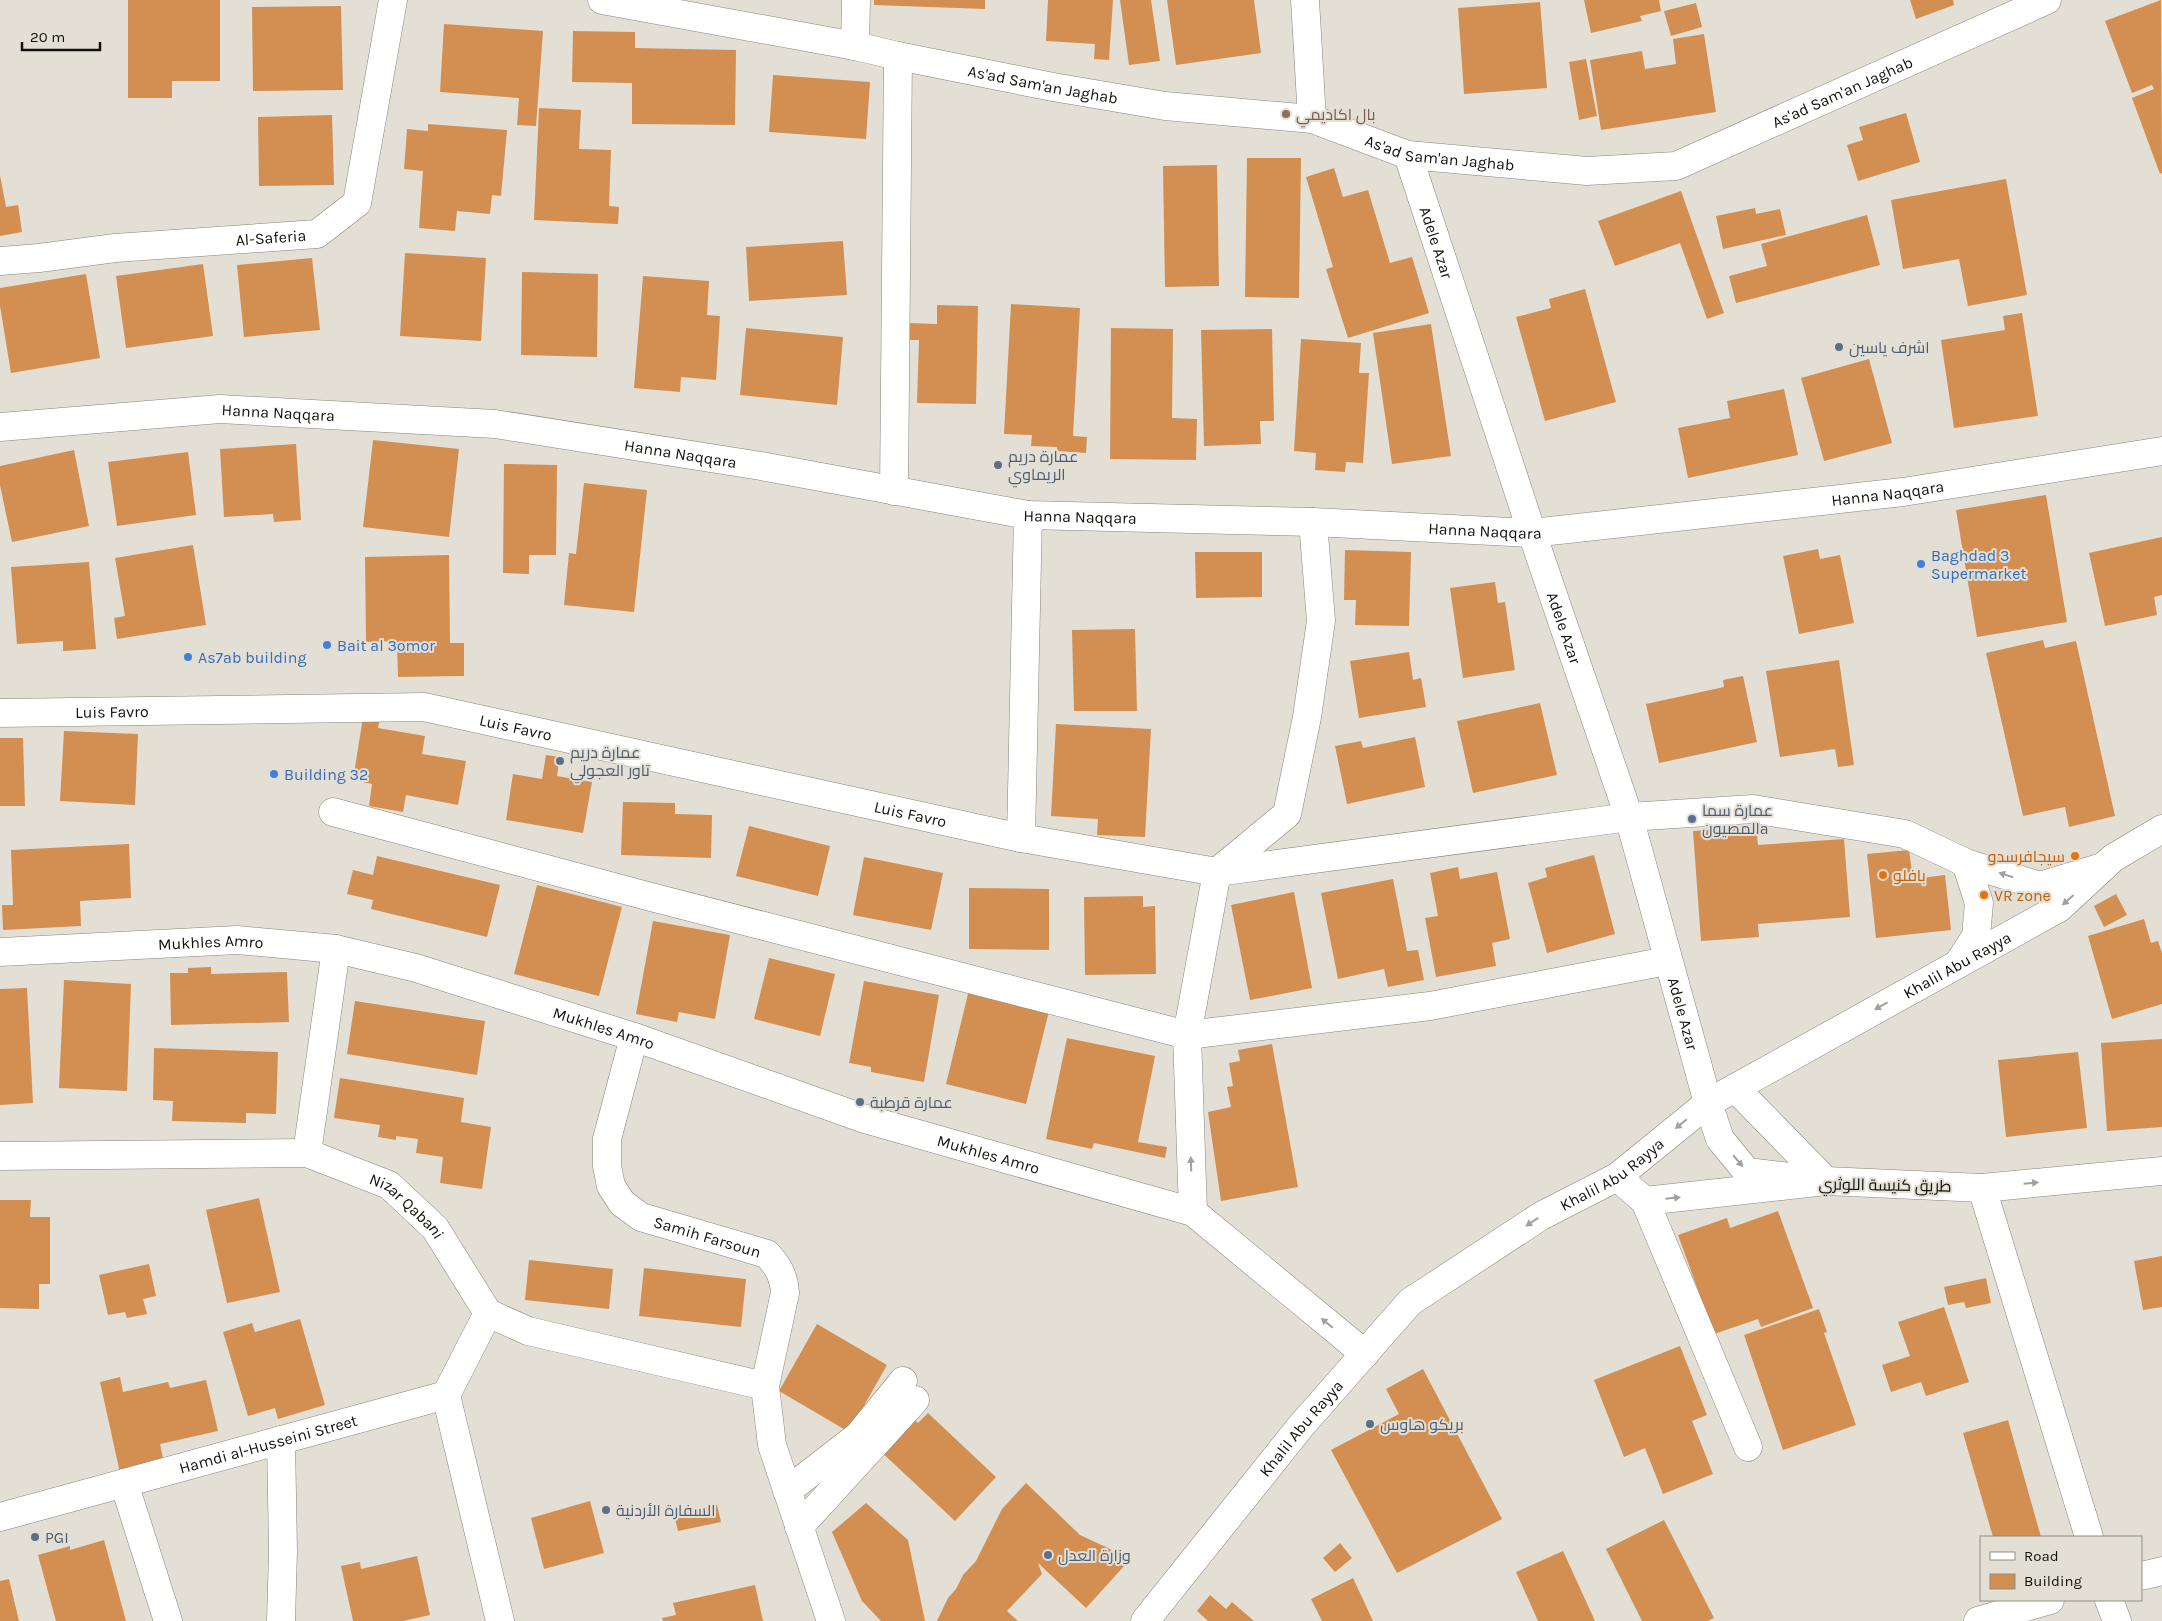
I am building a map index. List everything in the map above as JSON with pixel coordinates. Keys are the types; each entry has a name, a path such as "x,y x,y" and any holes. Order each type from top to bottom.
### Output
{"street":[{"name":"Al-Saferia","path":"0,261 115,248 317,234 357,203 393,0"},
{"name":"As'ad Sam'an Jaghab","path":"602,0 855,46 898,56 1165,106 1312,119 1408,155 1587,171 1676,166 2046,0"},
{"path":"855,46 856,0"},
{"path":"1306,0 1312,119"},
{"path":"894,491 898,56"},
{"name":"Adele Azar","path":"1408,155 1532,533 1629,817 1667,961 1720,1139 1747,1172 1826,1182"},
{"name":"Hanna Naqqara","path":"0,427 220,408 495,424 761,466 1028,516 1313,522 1532,533 1903,492 2162,451"},
{"path":"1021,838 1028,516"},
{"path":"1313,522 1321,621 1307,717 1287,814 1217,872 1187,1035 1193,1212 1365,1354"},
{"name":"Luis Favro","path":"0,713 424,707 1021,838 1217,872 1629,817 1753,809 1904,834 1966,863 2040,886 2103,868"},
{"path":"332,812 651,897 1187,1035 1430,1006 1667,961"},
{"name":"Khalil Abu Rayya","path":"1145,1621 1301,1426 1410,1302 1541,1216 1617,1177 1708,1103 2059,908 2113,858 2162,828"},
{"path":"1958,964 1976,936 1979,903 1966,863"},
{"name":"Mukhles Amro","path":"0,952 238,940 336,950 416,968 634,1037 865,1119 1193,1212"},
{"path":"307,1153 336,950"},
{"name":"Samih Farsoun","path":"634,1037 607,1138 607,1166 611,1186 622,1204 641,1217 767,1254 778,1267 784,1281 785,1293 765,1386 772,1445 831,1621"},
{"path":"1735,1088 1826,1182"},
{"name":"Nizar Qabani","path":"0,1156 307,1153 389,1185 435,1228 488,1313"},
{"name":"طريق كنيسة اللوثري","path":"1645,1201 1826,1182 1982,1188 2162,1171"},
{"path":"1617,1177 1645,1201 1748,1446"},
{"path":"1982,1188 2089,1536"},
{"path":"500,1621 446,1395 488,1313 528,1331 765,1386"},
{"path":"788,1491 858,1436 909,1391 800,1527"},
{"name":"Hamdi al-Husseini Street","path":"0,1517 446,1395"},
{"path":"281,1440 283,1552 281,1621"},
{"path":"124,1483 168,1621"},
{"path":"2142,1576 2162,1571"},
{"path":"1978,1621 2047,1601"},
{"path":"2109,1601 2117,1621"}],"building":[{"path":"128,0 220,0 220,81 172,81 172,98 128,98"},
{"path":"874,0 985,0 985,9 874,5"},
{"path":"1048,0 1113,0 1109,60 1094,59 1095,44 1046,41"},
{"path":"1120,0 1151,0 1160,61 1129,65"},
{"path":"1167,0 1254,0 1261,53 1176,65"},
{"path":"1584,0 1659,0 1661,11 1640,16 1642,21 1591,33"},
{"path":"1910,0 1953,0 1954,5 1916,19"},
{"path":"2161,0 2162,173 2160,174 2132,98 2154,89 2152,85 2132,93 2105,21"},
{"path":"1540,2 1547,88 1464,94 1458,8"},
{"path":"1696,3 1702,27 1671,36 1664,11"},
{"path":"341,6 343,90 253,91 252,7"},
{"path":"444,24 543,31 536,126 517,125 519,98 440,92"},
{"path":"573,31 635,32 635,48 736,50 735,125 632,124 632,83 572,82"},
{"path":"1704,34 1716,112 1601,130 1590,60 1642,51 1645,69 1676,64 1673,39"},
{"path":"1586,59 1597,116 1579,120 1569,62"},
{"path":"773,75 870,82 866,139 769,132"},
{"path":"539,108 581,110 579,149 611,150 609,206 619,207 618,224 534,220"},
{"path":"1906,113 1920,162 1858,181 1847,145 1863,140 1859,127"},
{"path":"332,115 334,185 259,186 258,117"},
{"path":"428,124 507,130 501,196 492,195 490,214 457,211 455,231 419,228 423,171 404,169 407,129 428,131"},
{"path":"1247,158 1301,158 1299,298 1245,297"},
{"path":"1217,165 1219,286 1165,287 1163,166"},
{"path":"1334,168 1343,197 1368,190 1390,263 1412,257 1429,313 1348,338 1326,269 1333,267 1306,177"},
{"path":"0,175 6,207 18,205 22,232 0,236"},
{"path":"2006,179 2027,295 1968,306 1959,259 1903,269 1891,200"},
{"path":"1681,191 1724,313 1707,319 1680,243 1615,266 1598,221"},
{"path":"1755,208 1756,214 1780,209 1786,235 1723,249 1716,216"},
{"path":"1867,215 1880,265 1736,303 1729,276 1767,266 1761,244"},
{"path":"843,241 847,295 749,301 746,247"},
{"path":"405,253 486,258 481,341 400,336"},
{"path":"312,258 320,330 244,337 237,265"},
{"path":"203,264 213,336 126,348 116,276"},
{"path":"522,272 598,274 597,357 521,355"},
{"path":"86,274 100,358 11,373 0,306 0,288"},
{"path":"643,276 709,281 707,315 720,316 716,380 681,377 680,392 634,388"},
{"path":"1585,289 1616,402 1545,421 1516,317 1551,308 1549,299"},
{"path":"1011,304 1080,308 1073,436 1087,437 1086,453 1057,451 1057,447 1031,446 1032,435 1004,434"},
{"path":"937,305 978,306 976,404 917,403 919,340 907,340 908,323 937,324"},
{"path":"2022,313 2038,416 1954,428 1941,340 2005,330 2003,316"},
{"path":"1431,324 1451,456 1392,464 1373,333"},
{"path":"746,328 843,337 837,405 740,395"},
{"path":"1111,328 1173,329 1172,418 1197,419 1196,460 1110,459"},
{"path":"1272,329 1274,421 1260,421 1261,444 1204,446 1201,330"},
{"path":"1301,339 1361,343 1359,373 1369,373 1363,463 1346,462 1345,472 1315,470 1316,453 1294,451"},
{"path":"1869,359 1892,443 1824,461 1801,378"},
{"path":"1784,389 1798,455 1688,478 1678,428 1730,418 1727,401"},
{"path":"373,440 459,449 449,537 363,527"},
{"path":"296,444 301,520 274,522 273,514 224,517 220,449"},
{"path":"74,450 89,526 12,542 0,485 0,466"},
{"path":"188,452 196,515 117,526 108,462"},
{"path":"504,464 557,465 556,555 529,555 529,574 503,573"},
{"path":"584,483 647,490 634,612 564,605 569,553 576,554"},
{"path":"2046,495 2067,622 1977,637 1956,510"},
{"path":"2162,537 2162,595 2154,597 2157,615 2105,626 2089,553"},
{"path":"193,545 206,625 117,639 114,618 125,616 115,558"},
{"path":"1818,549 1820,559 1840,555 1854,623 1799,634 1783,556"},
{"path":"1345,550 1411,552 1409,626 1355,625 1356,600 1344,600"},
{"path":"1195,552 1262,552 1262,597 1196,598"},
{"path":"449,555 450,643 464,643 464,676 398,677 397,641 366,642 365,557"},
{"path":"89,562 96,649 63,651 63,641 17,644 11,567"},
{"path":"1495,582 1498,603 1505,602 1515,670 1463,678 1450,588"},
{"path":"1135,629 1137,711 1074,711 1072,630"},
{"path":"2043,640 2045,648 2076,641 2115,816 2069,827 2065,807 2023,816 1986,653"},
{"path":"1409,652 1413,680 1421,678 1426,707 1359,718 1350,661"},
{"path":"1839,660 1854,765 1838,767 1835,749 1780,757 1766,671"},
{"path":"1743,676 1757,742 1659,763 1646,704 1724,687 1723,680"},
{"path":"1540,703 1557,775 1473,793 1457,721"},
{"path":"364,711 381,713 378,728 425,736 422,754 466,761 458,805 406,795 403,812 369,806 372,784 353,780"},
{"path":"1056,724 1151,729 1145,837 1097,835 1098,819 1051,816"},
{"path":"64,731 138,734 135,805 60,801"},
{"path":"1415,737 1425,787 1347,804 1335,746 1361,741 1363,748"},
{"path":"0,738 23,738 25,806 0,806"},
{"path":"546,755 560,757 557,776 592,782 583,833 506,820 513,774 542,779"},
{"path":"623,802 675,803 675,814 712,815 711,858 621,855"},
{"path":"749,826 830,846 818,896 736,876"},
{"path":"1756,827 1758,845 1844,839 1850,917 1758,924 1759,937 1701,941 1693,831"},
{"path":"129,844 131,898 80,901 81,926 3,930 2,905 13,905 11,850"},
{"path":"1909,850 1913,879 1945,875 1951,930 1876,938 1867,854"},
{"path":"1594,855 1615,934 1547,953 1528,883 1547,877 1545,868"},
{"path":"377,856 500,885 487,937 371,909 373,900 347,894 353,870 373,875"},
{"path":"864,857 943,873 931,930 853,915"},
{"path":"1458,867 1460,879 1497,872 1510,939 1492,943 1496,966 1436,977 1425,918 1438,916 1430,873"},
{"path":"1393,879 1407,951 1418,950 1424,980 1388,987 1384,969 1338,979 1321,893"},
{"path":"537,885 622,907 599,996 514,974"},
{"path":"969,888 1049,889 1049,950 969,949"},
{"path":"1294,892 1312,988 1250,1000 1231,905"},
{"path":"2116,894 2127,915 2104,927 2094,906"},
{"path":"1143,896 1143,907 1155,906 1156,974 1085,975 1084,897"},
{"path":"2144,919 2151,943 2158,941 2162,953 2162,1004 2112,1019 2088,936"},
{"path":"653,921 730,935 715,1019 679,1012 677,1022 636,1014"},
{"path":"769,958 835,974 820,1036 754,1019"},
{"path":"211,967 211,974 287,972 289,1022 171,1025 170,973 188,973 188,968"},
{"path":"64,980 131,984 127,1091 59,1088"},
{"path":"864,981 939,995 924,1082 871,1072 871,1067 849,1063"},
{"path":"27,988 33,1103 0,1105 0,989"},
{"path":"969,990 1049,1011 1026,1104 946,1084"},
{"path":"355,1001 485,1021 477,1075 347,1054"},
{"path":"1067,1038 1155,1056 1138,1142 1167,1147 1165,1158 1094,1143 1092,1149 1046,1139"},
{"path":"2162,1039 2162,1127 2107,1131 2101,1043"},
{"path":"1272,1044 1298,1187 1221,1201 1208,1112 1231,1107 1227,1087 1233,1086 1229,1063 1240,1061 1238,1050"},
{"path":"154,1048 278,1052 276,1114 246,1113 246,1123 172,1121 173,1101 153,1100"},
{"path":"2078,1052 2087,1128 2006,1137 1998,1060"},
{"path":"340,1078 464,1098 461,1122 491,1127 482,1189 440,1183 443,1157 416,1153 418,1139 396,1136 396,1140 378,1137 380,1125 334,1118"},
{"path":"259,1198 280,1292 227,1303 206,1210"},
{"path":"0,1200 31,1200 30,1217 50,1217 50,1284 39,1284 39,1309 0,1308"},
{"path":"1778,1211 1813,1308 1761,1327 1758,1319 1714,1334 1678,1235 1727,1218 1730,1228"},
{"path":"2162,1256 2162,1307 2143,1310 2134,1261"},
{"path":"529,1260 613,1269 609,1309 525,1300"},
{"path":"149,1264 156,1296 143,1299 147,1314 127,1318 125,1312 108,1315 99,1275"},
{"path":"644,1268 746,1279 741,1327 639,1316"},
{"path":"1986,1278 1991,1303 1966,1308 1964,1302 1948,1305 1944,1287"},
{"path":"1944,1307 1969,1382 1926,1396 1921,1382 1891,1392 1882,1365 1910,1356 1898,1322"},
{"path":"1819,1309 1827,1332 1824,1333 1856,1425 1783,1450 1744,1335"},
{"path":"300,1319 325,1405 278,1419 275,1408 248,1416 223,1332 252,1323 255,1332"},
{"path":"817,1324 887,1365 849,1432 779,1391"},
{"path":"1680,1346 1707,1415 1692,1421 1713,1474 1663,1494 1645,1448 1624,1457 1594,1380"},
{"path":"1423,1369 1502,1519 1397,1573 1331,1450 1399,1414 1386,1389"},
{"path":"120,1377 123,1392 168,1382 170,1388 206,1380 218,1431 160,1444 164,1463 120,1473 100,1382"},
{"path":"928,1413 996,1477 955,1521 876,1447 907,1414 918,1423"},
{"path":"2008,1420 2041,1536 1993,1536 1963,1433"},
{"name":"وزارة العدل","path":"1026,1483 1080,1535 1110,1549 1126,1564 1086,1608 1038,1563 1042,1574 1007,1611 1018,1621 937,1621 948,1598 956,1589 963,1575 976,1561 1002,1509"},
{"path":"590,1501 604,1553 544,1569 531,1518"},
{"path":"866,1503 908,1540 925,1621 881,1621 862,1601 832,1532"},
{"path":"717,1505 721,1522 678,1531 674,1514"},
{"path":"1664,1520 1714,1618 1708,1621 1642,1621 1606,1549"},
{"path":"104,1540 126,1621 56,1621 38,1555 70,1546 70,1550"},
{"path":"1340,1543 1352,1558 1335,1572 1323,1558"},
{"path":"1563,1551 1595,1621 1538,1621 1516,1572"},
{"path":"417,1556 430,1615 403,1621 353,1621 341,1566 360,1562 361,1569"},
{"path":"1353,1578 1373,1621 1322,1621 1311,1599"},
{"path":"9,1579 19,1621 0,1621 0,1581"},
{"path":"755,1585 763,1621 663,1621 662,1618 676,1615 673,1603"},
{"path":"1210,1595 1226,1609 1232,1602 1254,1621 1208,1621 1197,1611"}],"place":[{"name":"بال اكاديمي","path":"1286,114"},
{"name":"اشرف ياسين","path":"1839,347"},
{"name":"عمارة دريم الريماوي","path":"998,465"},
{"name":"Baghdad 3 Supermarket","path":"1921,564"},
{"name":"Bait al 3omor","path":"327,645"},
{"name":"As7ab building","path":"188,657"},
{"name":"عمارة دريم تاور العجولي","path":"560,761"},
{"name":"Building 32","path":"274,774"},
{"name":"عمارة سما المصيونa","path":"1692,819"},
{"name":"سيجافرسدو","path":"2075,856"},
{"name":"بافلو","path":"1883,875"},
{"name":"VR zone","path":"1984,895"},
{"name":"عمارة قرطبة","path":"860,1102"},
{"name":"بريكو هاوس","path":"1370,1424"},
{"name":"السفارة الأردنية","path":"606,1510"},
{"name":"PGI","path":"35,1537"},
{"name":"وزارة العدل","path":"1048,1555"}]}
